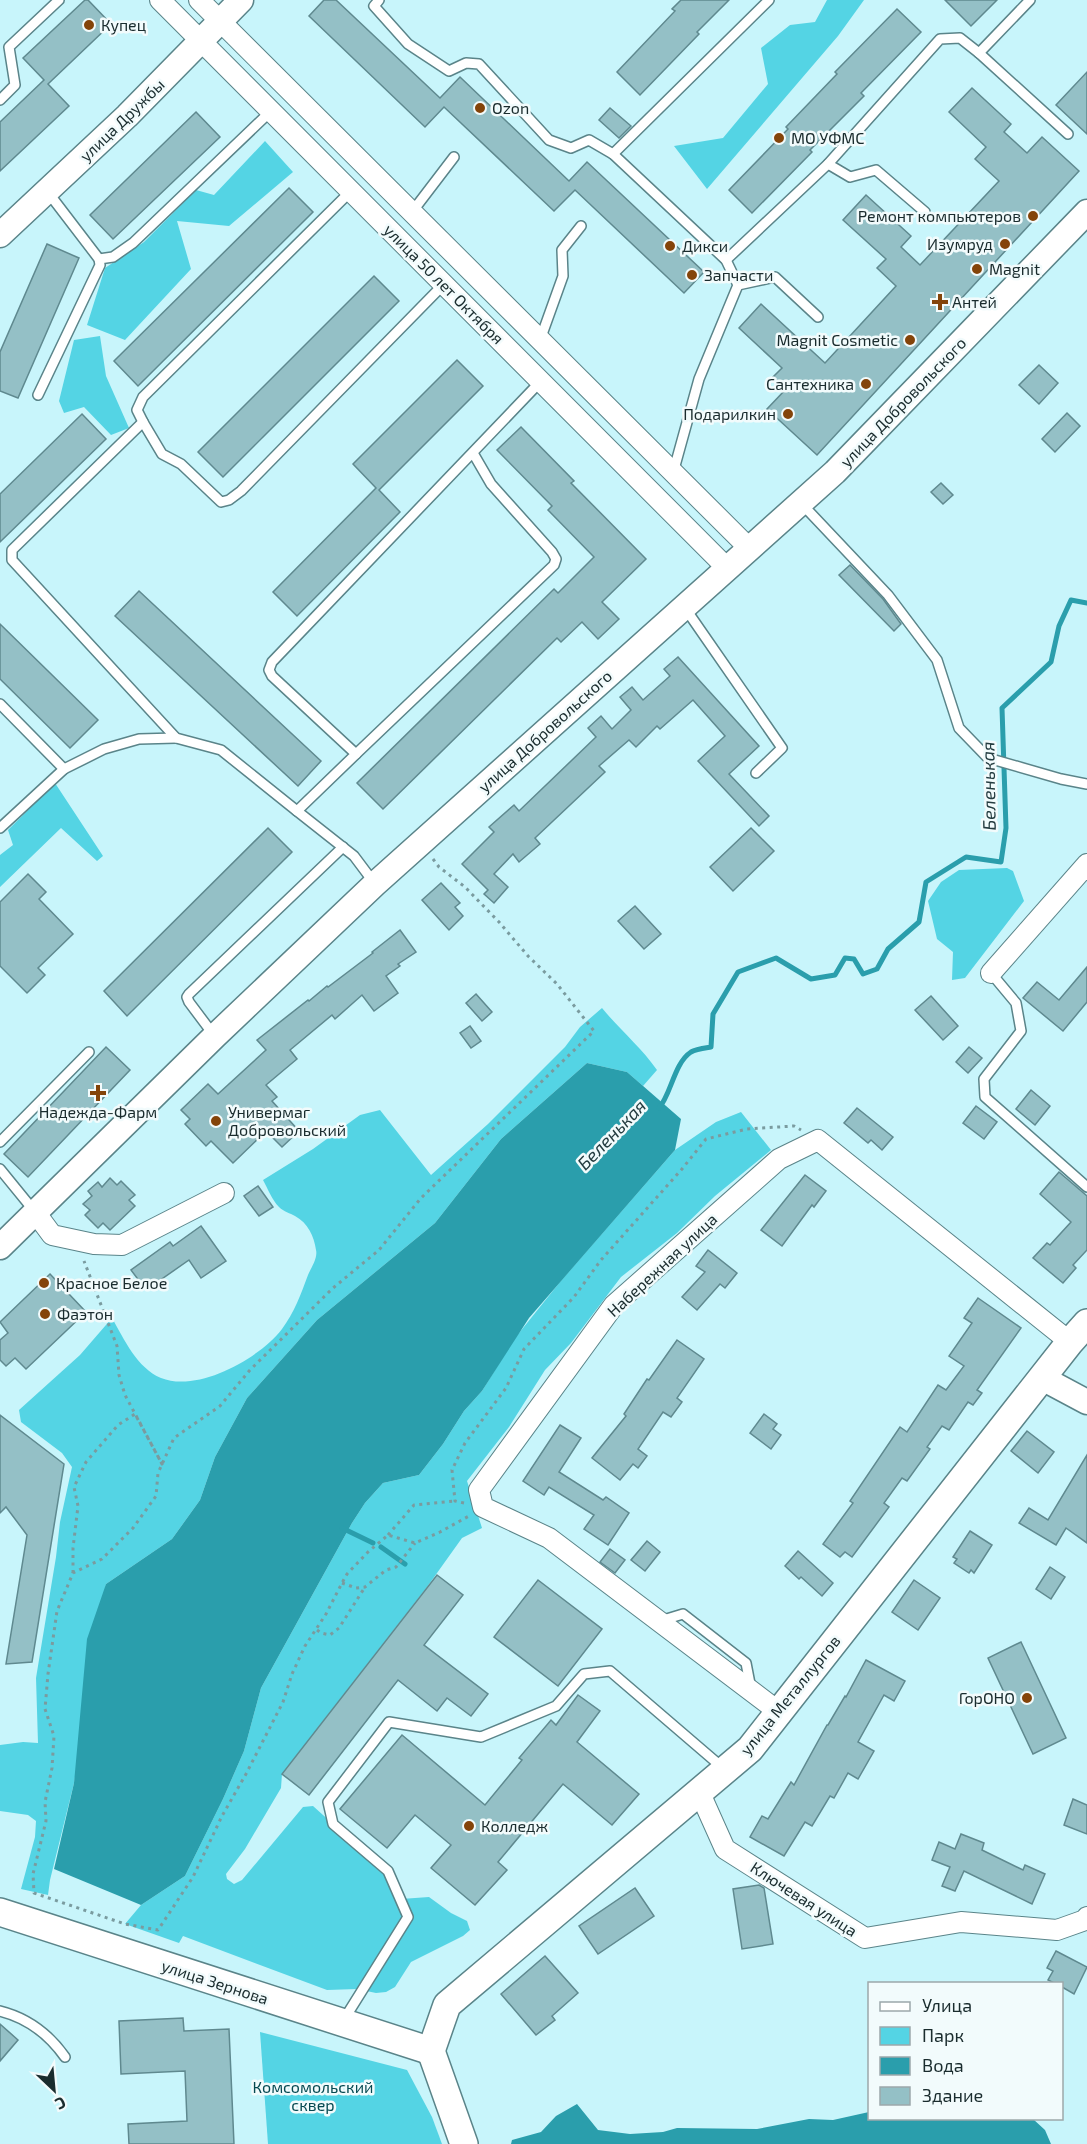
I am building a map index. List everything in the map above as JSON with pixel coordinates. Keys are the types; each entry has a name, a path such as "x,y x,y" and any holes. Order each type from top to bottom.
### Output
{"main road":[{"name":"улица Металлургов","path":"431,2051 447,2005 750,1749 1078,1333"},
{"name":"улица Зернова","path":"0,1912 431,2051"},
{"path":"431,2051 464,2144"}],"street":[{"name":"улица 50 лет Октября","path":"160,0 727,568"},
{"name":"улица 50 лет Октября","path":"199,0 749,548"},
{"name":"улица Дружбы","path":"0,235 128,116 241,0"},
{"name":"улица Добровольского","path":"0,1247 215,1036 375,884 843,464 1087,212"},
{"path":"991,973 1087,864"},
{"path":"818,1140 1078,1333"},
{"name":"Набережная улица","path":"483,1508 478,1490 614,1305 779,1159 818,1140"},
{"path":"34,1212 52,1234 93,1244 122,1245 224,1193"},
{"path":"1042,1378 1087,1402"},
{"path":"483,1508 549,1538 778,1712"},
{"name":"Ключевая улица","path":"699,1791 726,1849 865,1938 961,1922 1056,1930 1085,1920 1087,1917"}],"lane":[{"path":"0,100 15,85 9,47 59,0"},
{"path":"379,0 374,6 408,44 449,71 466,63 479,63 549,140 571,148 589,140 613,154 726,260 738,285 699,379 673,472"},
{"path":"613,154 769,0"},
{"path":"979,53 1030,0"},
{"path":"726,260 828,164 940,39 960,38 1068,134"},
{"path":"99,259 113,257 133,243 271,111"},
{"path":"412,212 454,157"},
{"path":"828,164 850,177 876,170 925,212"},
{"path":"38,395 100,265 99,259 47,191"},
{"path":"351,191 143,397 137,410 162,454 181,464 221,502 229,500 241,491 444,284"},
{"path":"540,340 563,276 562,250 581,226"},
{"path":"738,285 775,277 818,317"},
{"path":"356,754 272,676 269,670 272,662 541,381"},
{"path":"143,422 12,550 10,555 12,560 176,738"},
{"path":"297,811 554,565 556,559 552,552 490,484 473,453"},
{"path":"800,503 888,595 937,660 959,728 988,758 1087,784"},
{"path":"684,606 782,748 756,773"},
{"path":"0,704 64,769"},
{"path":"0,828 64,769 104,749 139,739 176,738 221,750 354,856 375,884"},
{"path":"215,1036 189,1002 187,997 189,993 343,847"},
{"path":"991,973 1016,1004 1021,1031 984,1079 985,1097 1087,1187"},
{"path":"0,1142 89,1052"},
{"path":"0,1169 34,1212"},
{"path":"341,2023 408,1917 388,1870 333,1824 328,1802 389,1722 481,1737 556,1706 584,1674 610,1671 725,1769"},
{"path":"0,2011 18,2016 35,2025 65,2056"}],"path":[{"path":"73,1573 102,1559 133,1528 156,1496 158,1473 174,1438 220,1406 250,1370 333,1288 379,1251 421,1198 594,1031 557,984 465,887 439,867 420,843"},
{"path":"455,1501 452,1470 465,1443 506,1388 524,1349 574,1297 601,1260 706,1139 747,1129 794,1126 818,1140"},
{"path":"77,1240 117,1346 119,1375 125,1395 162,1464"},
{"path":"162,1464 135,1414 118,1425 86,1462 74,1487 78,1506 72,1548 73,1573 57,1611 48,1674 45,1709 54,1736 52,1768 45,1802 45,1821 33,1874 34,1893 125,1924 158,1930 177,1902 266,1735 283,1702 292,1674 305,1646 326,1614 347,1574 388,1535 414,1505 455,1501 483,1508"},
{"path":"316,1629 330,1635 339,1628 364,1587 386,1570 396,1567 415,1542 440,1532 483,1508"},
{"path":"388,1535 415,1542"},
{"path":"342,1583 364,1587"}],"green space":[{"path":"827,0 864,0 838,36 707,189 674,146 723,138 768,84 761,48 790,25 815,22"},
{"path":"265,141 293,172 229,226 177,221 191,269 125,340 87,325 105,268 144,242 196,190 214,195"},
{"path":"100,336 106,376 129,428 111,435 84,407 64,413 59,401 74,340"},
{"path":"55,783 103,856 97,861 61,828 0,887 0,855 13,845 8,830"},
{"path":"1007,868 1013,871 1024,901 965,978 952,980 953,952 937,939 928,901 941,882 959,870"},
{"path":"602,1008 657,1070 643,1086 627,1072 587,1063 501,1139 435,1223 317,1320 247,1398 215,1457 200,1500 172,1539 106,1584 74,1783 48,1895 21,1889 35,1837 36,1821 28,1815 0,1811 0,1745 38,1743 36,1678 60,1522 72,1467 62,1453 21,1422 19,1410 80,1355 112,1318 138,1360 161,1378 192,1381 210,1377 244,1361 259,1351 282,1329 290,1316 316,1256 310,1230 300,1219 279,1207 263,1180 313,1149 360,1115 380,1110 431,1175 488,1124 565,1047 580,1027"},
{"path":"741,1112 771,1150 715,1196 677,1233 621,1277 571,1343 545,1370 509,1427 467,1481 482,1528 462,1538 427,1587 282,1774 281,1788 245,1849 226,1874 227,1879 234,1884 242,1880 303,1807 313,1806 376,1857 401,1899 429,1897 467,1921 470,1930 463,1936 411,1962 395,1987 386,1992 376,1993 357,1989 327,1990 183,1936 179,1943 125,1924 141,1905 185,1876 244,1751 261,1688 365,1503 383,1483 419,1475 443,1444 464,1411 482,1391 515,1338 560,1282 675,1150 716,1122"},
{"name":"Комсомольский сквер","path":"260,2032 407,2070 432,2117 442,2144 268,2144"}],"water":[{"path":"587,1063 627,1072 681,1119 675,1150 529,1318 482,1391 464,1411 443,1444 419,1475 383,1483 365,1503 261,1688 244,1751 185,1876 141,1905 54,1869 74,1783 87,1639 106,1584 172,1539 200,1500 215,1457 247,1398 317,1320 435,1223 501,1139"},
{"path":"577,2104 598,2130 630,2134 663,2132 677,2128 757,2129 809,2119 833,2120 868,2112 868,2120 1034,2120 1045,2130 1051,2144 511,2144 512,2140 541,2132 556,2116"}],"building":[{"path":"85,0 88,0 111,24 48,84 69,106 0,171 0,122 44,80 23,58"},
{"path":"324,0 336,0 440,98 460,77 569,181 587,162 704,272 684,293 575,190 554,211 444,107 425,127 309,16"},
{"path":"681,0 729,0 640,95 617,72 675,11 672,9"},
{"path":"945,0 997,0 971,26"},
{"path":"897,9 921,32 861,93 864,96 810,150 812,152 752,213 729,190 788,129 786,127 837,74 835,72"},
{"path":"1087,72 1087,134 1056,105"},
{"path":"972,88 1011,124 1004,132 1027,153 1042,137 1079,171 817,455 767,409 785,390 772,378 782,368 739,328 761,304 825,363 896,286 877,268 886,259 843,220 866,195 911,236 901,247 920,265 999,181 975,159 986,147 949,112"},
{"path":"610,108 631,126 619,138 599,120"},
{"path":"196,112 220,137 113,239 90,215"},
{"path":"289,188 313,212 138,386 114,361"},
{"path":"47,244 79,258 18,398 0,391 0,352"},
{"path":"374,276 399,301 223,477 198,452"},
{"path":"457,360 483,386 379,490 400,512 297,616 273,592 376,488 353,464"},
{"path":"1039,365 1058,383 1039,404 1019,385"},
{"path":"1067,413 1080,426 1055,452 1042,439"},
{"path":"82,414 106,439 0,542 0,494"},
{"path":"521,427 574,481 571,483 646,559 602,602 619,619 598,639 582,622 561,642 557,638 383,809 357,783 554,589 558,593 594,557 548,510 552,506 497,450"},
{"path":"941,483 953,495 943,504 931,492"},
{"path":"850,565 883,599 901,624 894,631 839,575"},
{"path":"139,591 321,761 298,786 115,616"},
{"path":"0,624 98,720 70,748 0,679"},
{"path":"678,657 759,746 729,774 769,816 759,826 698,761 725,736 693,700 660,729 657,726 636,747 629,740 599,766 605,772 535,838 540,844 519,862 513,854 494,874 508,887 494,903 484,894 488,890 462,864 494,832 489,827 514,805 519,811 596,737 588,728 601,716 612,729 631,710 620,697 632,687 643,700 670,676 664,669"},
{"path":"268,828 292,852 127,1016 104,991"},
{"path":"751,828 774,851 733,891 710,867"},
{"path":"28,874 46,892 39,899 73,934 38,968 45,975 27,993 0,966 0,902"},
{"path":"441,883 460,903 455,907 463,916 449,930 422,900"},
{"path":"635,906 661,934 644,949 618,921"},
{"path":"400,930 416,952 398,964 400,966 386,976 398,993 374,1011 362,995 335,1019 332,1015 290,1050 297,1059 266,1085 277,1097 272,1101 299,1131 282,1147 266,1131 233,1163 211,1141 206,1146 185,1124 190,1119 181,1110 208,1084 218,1094 266,1050 257,1040"},
{"path":"1087,967 1087,1002 1063,1031 1023,998 1037,982 1059,1000"},
{"path":"476,994 492,1012 482,1021 466,1003"},
{"path":"931,996 958,1026 943,1040 915,1010"},
{"path":"470,1026 481,1041 471,1048 460,1033"},
{"path":"106,1047 130,1070 28,1177 4,1154"},
{"path":"969,1047 982,1058 968,1073 956,1062"},
{"path":"1031,1090 1050,1106 1035,1125 1016,1109"},
{"path":"976,1106 997,1122 984,1139 963,1123"},
{"path":"857,1108 893,1137 882,1150 871,1140 868,1143 844,1123"},
{"path":"1059,1172 1087,1196 1087,1250 1073,1265 1076,1268 1063,1283 1033,1258 1047,1243 1050,1245 1071,1222 1040,1194"},
{"path":"805,1175 826,1191 814,1207 812,1205 782,1246 761,1230"},
{"path":"110,1178 117,1185 121,1181 135,1195 129,1200 135,1206 110,1230 103,1223 98,1228 85,1215 90,1210 83,1204 92,1196 88,1191 98,1182 102,1187"},
{"path":"258,1186 273,1207 259,1216 244,1196"},
{"path":"201,1226 226,1261 201,1278 189,1260 146,1290 131,1270 170,1242 173,1246"},
{"path":"708,1250 737,1273 725,1288 720,1284 697,1310 682,1297 705,1272 696,1266"},
{"path":"50,1274 86,1312 26,1369 15,1358 6,1366 0,1360 0,1340 8,1333 0,1322"},
{"path":"978,1298 1021,1328 977,1390 982,1393 973,1405 968,1402 949,1430 942,1426 927,1447 930,1449 907,1481 902,1478 884,1503 889,1507 852,1557 845,1552 840,1557 823,1544 853,1503 850,1501 900,1427 907,1432 938,1385 946,1390 964,1366 949,1356 972,1323 964,1318"},
{"path":"677,1340 704,1359 677,1398 682,1402 671,1417 663,1412 638,1449 647,1456 638,1468 633,1464 620,1480 592,1458 626,1416 624,1414 647,1379 649,1380"},
{"path":"764,1414 777,1424 773,1429 781,1435 771,1449 750,1433"},
{"path":"0,1415 64,1464 32,1662 6,1664 27,1535 6,1507 0,1513"},
{"path":"560,1425 581,1438 559,1472 603,1500 606,1497 629,1513 608,1545 584,1529 594,1515 549,1487 544,1495 523,1481"},
{"path":"1027,1431 1054,1452 1038,1473 1011,1451"},
{"path":"1087,1455 1087,1543 1066,1528 1056,1545 1019,1523 1029,1508 1048,1520"},
{"path":"970,1531 992,1545 974,1573 971,1570 969,1573 954,1563 957,1559 953,1557"},
{"path":"647,1541 660,1552 645,1571 631,1560"},
{"path":"610,1549 625,1560 615,1573 600,1562"},
{"path":"798,1551 833,1583 822,1596 785,1566"},
{"path":"1050,1567 1065,1577 1051,1599 1036,1589"},
{"path":"437,1575 463,1595 424,1645 488,1694 471,1716 447,1698 437,1711 398,1680 309,1795 282,1774"},
{"path":"538,1580 602,1629 558,1686 494,1637"},
{"path":"914,1580 940,1598 918,1630 892,1612"},
{"name":"ГорОНО","path":"1021,1642 1066,1738 1033,1754 988,1658"},
{"path":"866,1660 905,1681 894,1701 884,1695 858,1742 874,1751 858,1779 848,1773 834,1798 830,1796 812,1826 805,1822 784,1856 750,1837 762,1816 768,1819 791,1782 794,1785"},
{"name":"Колледж","path":"578,1695 600,1711 577,1742 639,1794 612,1825 563,1784 498,1862 507,1870 475,1905 431,1868 451,1845 415,1815 387,1848 340,1809 402,1735 485,1805 522,1760 519,1758 551,1720 556,1725"},
{"path":"1073,1799 1087,1805 1087,1834 1064,1825"},
{"path":"961,1834 984,1843 982,1850 1023,1870 1025,1865 1045,1874 1032,1904 964,1871 955,1891 942,1886 950,1867 932,1860 939,1842 955,1849"},
{"path":"759,1885 764,1888 773,1944 742,1949 733,1889"},
{"path":"635,1888 654,1916 598,1954 579,1926"},
{"path":"1056,1951 1087,1967 1074,1994 1063,1988 1063,1982 1048,1980 1053,1971 1047,1968"},
{"path":"545,1956 578,1993 552,2016 555,2020 536,2035 501,1994"},
{"path":"183,2018 184,2031 229,2029 234,2144 129,2144 128,2124 187,2121 185,2071 121,2074 119,2021"},
{"path":"0,2024 18,2040 0,2061"}],"waterway":[{"name":"Беленькая","path":"659,1108 685,1057 693,1051 711,1047 713,1014 738,972 776,958 811,979 835,975 845,958 854,959 863,974 877,969 888,949 919,922 926,882 966,857 1001,862 1006,828 1002,708 1051,662 1059,626 1071,600 1087,603"},
{"path":"342,1528 373,1543"},
{"path":"381,1547 405,1564"}],"place":[{"name":"Купец","path":"89,25"},
{"name":"Ozon","path":"480,108"},
{"name":"МО УФМС","path":"779,138"},
{"name":"Ремонт компьютеров","path":"1033,216"},
{"name":"Изумруд","path":"1005,244"},
{"name":"Дикси","path":"670,246"},
{"name":"Magnit","path":"977,269"},
{"name":"Запчасти","path":"692,275"},
{"name":"Антей","path":"940,302"},
{"name":"Magnit Cosmetic","path":"910,340"},
{"name":"Сантехника","path":"866,384"},
{"name":"Подарилкин","path":"788,414"},
{"name":"Надежда-Фарм","path":"98,1093"},
{"name":"Универмаг Добровольский","path":"216,1121"},
{"name":"Красное Белое","path":"44,1283"},
{"name":"Фаэтон","path":"45,1314"},
{"name":"ГорОНО","path":"1027,1698"},
{"name":"Колледж","path":"469,1826"}]}
